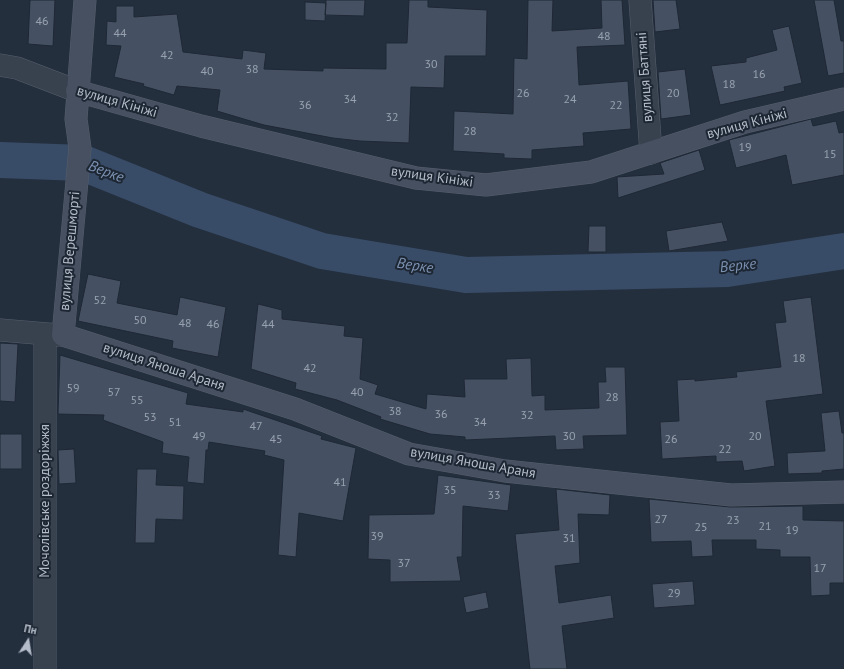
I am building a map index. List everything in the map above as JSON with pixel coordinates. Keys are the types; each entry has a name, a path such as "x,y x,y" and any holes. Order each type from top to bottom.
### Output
{"street":[{"name":"вулиця Верешморті","path":"54,334 80,148 76,120 85,0"},
{"name":"вулиця Баттяні","path":"640,0 651,153"},
{"name":"вулиця Кініжі","path":"0,65 17,68 77,91 201,126 416,178 486,185 591,172 745,122 844,100"},
{"name":"вулиця Яноша Араня","path":"0,330 54,334 295,409 409,454 505,471 732,495 844,492"},
{"name":"Мочолівське роздоріжжя","path":"45,669 54,334"}],"building":[{"path":"30,0 55,0 53,46 28,44"},
{"path":"326,0 365,0 364,16 325,15"},
{"path":"409,0 428,0 428,7 487,10 486,56 445,56 444,88 411,87 409,143 360,141 333,138 264,125 217,111 220,90 177,86 174,95 143,86 144,84 114,77 121,46 106,45 107,21 116,22 116,6 134,6 134,17 177,14 183,52 242,59 243,50 266,53 264,69 323,71 323,68 386,69 386,43 407,43"},
{"path":"528,0 553,0 552,31 602,28 601,0 622,0 625,45 577,47 579,85 628,81 631,129 583,133 584,146 532,150 532,159 504,158 504,154 453,151 454,111 513,114 514,58 527,59"},
{"path":"653,0 676,0 680,29 655,32"},
{"path":"814,0 834,0 841,41 844,41 844,73 828,76"},
{"path":"305,2 326,3 325,21 305,20"},
{"path":"789,26 802,83 784,87 785,91 720,105 711,66 746,62 746,58 777,50 772,30"},
{"path":"685,69 691,115 661,119 658,72"},
{"path":"811,119 813,126 836,121 839,133 844,132 844,175 792,185 786,155 736,168 729,140"},
{"path":"699,150 705,170 618,198 617,177 664,174 660,163"},
{"path":"722,222 728,241 669,251 666,231"},
{"path":"589,226 606,226 606,252 588,252"},
{"path":"88,274 121,281 117,303 177,315 180,297 226,307 218,357 172,348 173,341 78,321"},
{"path":"811,297 823,394 766,401 775,466 744,471 742,461 716,462 716,456 662,459 660,422 679,421 677,380 695,379 695,381 737,377 736,372 781,367 775,323 786,322 783,301"},
{"path":"258,304 282,310 282,319 345,326 344,336 363,338 360,379 378,385 375,394 426,409 427,394 465,397 464,379 507,379 506,359 531,358 532,396 545,395 545,410 599,408 598,382 606,382 605,367 625,367 627,435 583,436 584,449 556,450 555,436 465,440 465,437 430,434 380,419 381,417 337,400 295,389 296,383 251,369"},
{"path":"0,343 18,344 15,402 0,401"},
{"path":"60,355 188,393 186,404 243,412 243,409 322,436 321,439 356,448 343,521 299,513 296,557 278,555 284,460 264,455 265,451 209,442 208,450 206,450 204,484 187,482 189,457 162,453 163,442 103,420 104,415 58,414"},
{"path":"839,411 842,433 844,433 844,469 822,471 822,473 788,474 787,453 825,451 821,413"},
{"path":"0,434 22,434 22,469 0,469"},
{"path":"74,449 76,483 59,484 58,450"},
{"path":"137,469 157,469 156,485 184,486 183,520 156,519 155,543 135,543"},
{"path":"438,475 511,485 508,511 463,506 462,557 457,557 461,581 390,582 390,560 368,559 369,515 434,514"},
{"path":"556,489 610,495 609,515 578,514 580,563 555,566 559,603 611,595 614,618 562,626 567,669 530,669 515,534 559,530"},
{"path":"649,499 730,507 803,506 803,520 844,521 844,583 830,583 830,595 811,596 810,557 780,557 780,550 756,549 756,540 712,540 713,556 692,557 691,541 651,542"},
{"path":"693,581 695,605 654,608 652,584"},
{"path":"486,592 489,608 466,613 463,597"}],"waterway":[{"name":"Верке","path":"0,160 83,163 200,210 322,251 466,275 727,269 844,251"}]}
